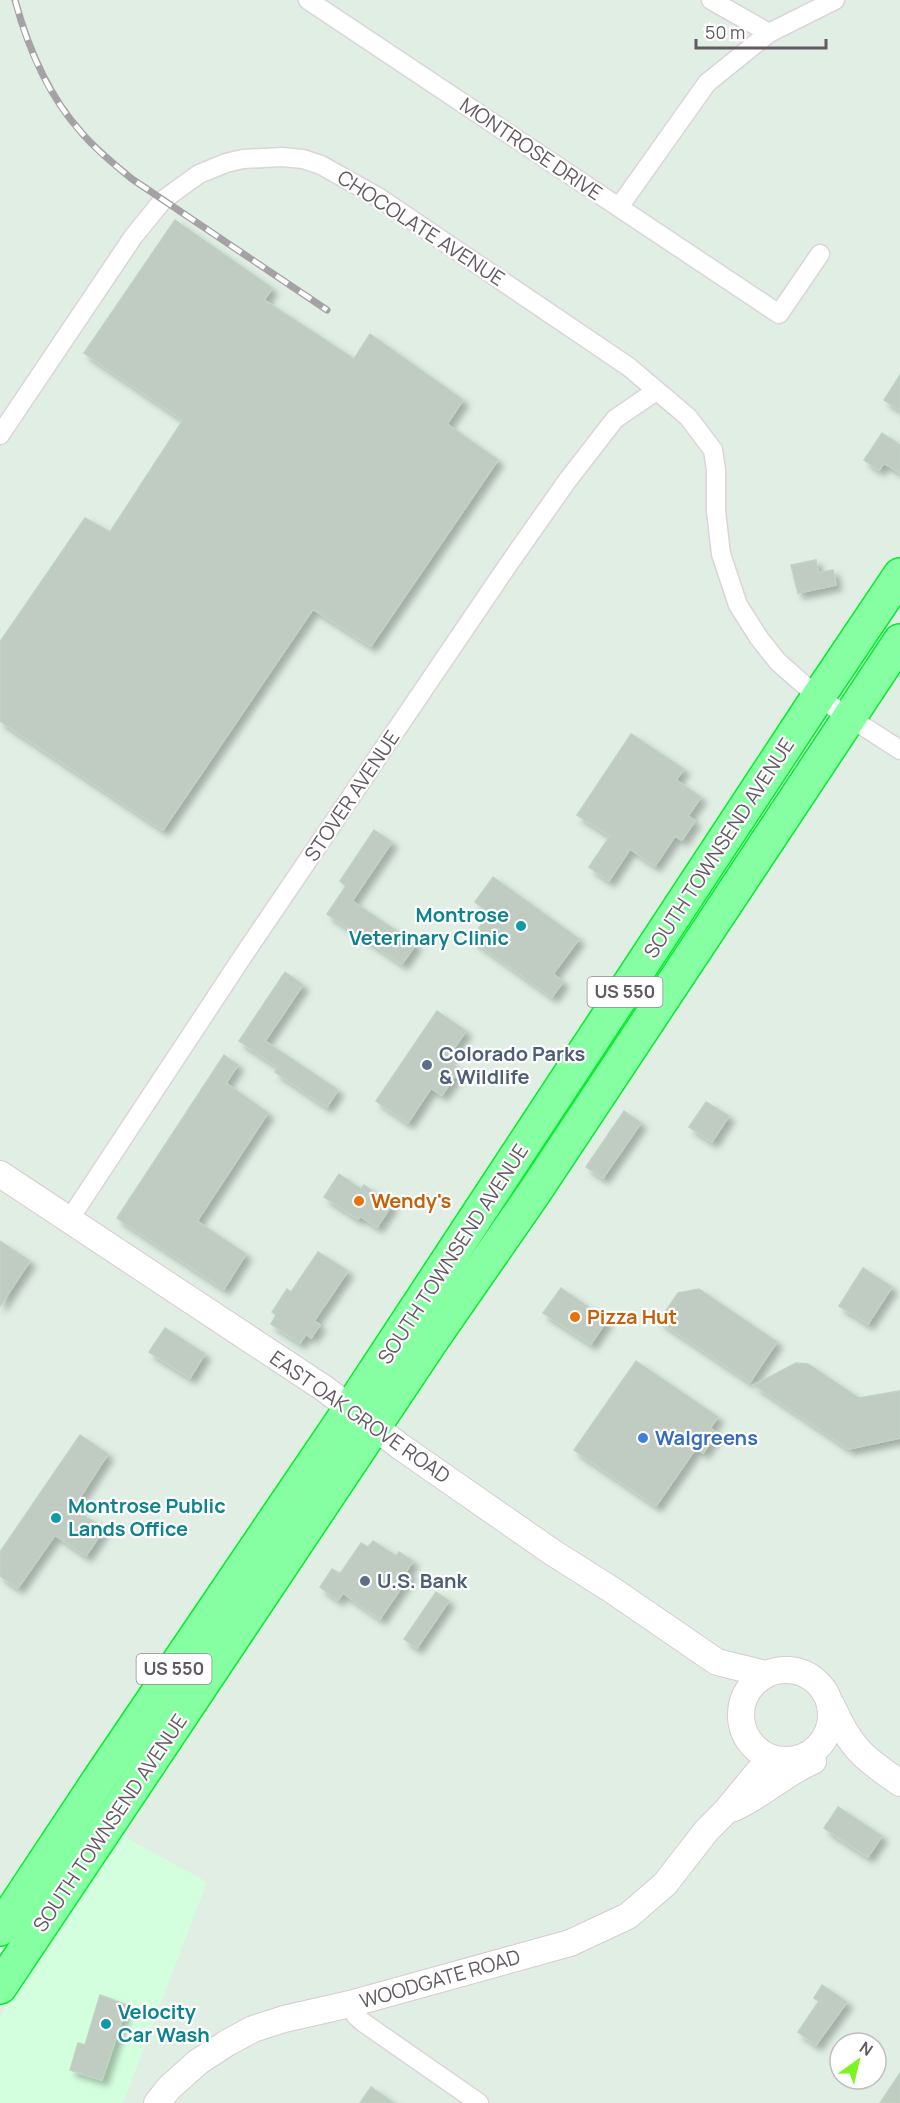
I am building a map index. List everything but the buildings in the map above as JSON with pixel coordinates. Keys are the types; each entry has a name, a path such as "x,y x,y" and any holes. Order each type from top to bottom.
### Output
{"highway":[{"name":"SOUTH TOWNSEND AVENUE","path":"0,1987 818,697 900,575"},
{"name":"SOUTH TOWNSEND AVENUE","path":"0,1929 102,1775 362,1418 540,1183 900,641"}],"street":[{"name":"MONTROSE DRIVE","path":"308,0 619,207 707,83 769,33 835,0"},
{"path":"711,0 769,33"},
{"name":"CHOCOLATE AVENUE","path":"0,435 133,237 163,200 199,174 226,163 263,157 303,159 321,165 355,183 629,367 688,417 713,450 721,554 738,605 759,638 778,662 818,697 900,750"},
{"path":"619,207 779,314 820,254"},
{"name":"STOVER AVENUE","path":"69,1220 243,956 567,481 615,419 656,391"},
{"name":"EAST OAK GROVE ROAD","path":"0,1174 325,1389 362,1418 552,1552 717,1662 765,1674"},
{"name":"EAST OAK GROVE ROAD","path":"717,1662 738,1693 741,1706"},
{"path":"874,1765 824,1752 793,1760 773,1759 757,1750 749,1741 742,1724 741,1706 745,1694 765,1674 779,1670 797,1671 817,1683 828,1695 844,1733 858,1752 900,1783"},
{"path":"824,1752 830,1728 831,1705"},
{"name":"WOODGATE ROAD","path":"707,1830 741,1764 749,1741"},
{"name":"WOODGATE ROAD","path":"726,1811 752,1800 824,1752"},
{"name":"WOODGATE ROAD","path":"158,2103 169,2088 198,2062 253,2029 570,1943 628,1916 665,1884 707,1830 773,1759"},
{"path":"350,2004 356,2016 364,2023 479,2103"}],"shaded area":[{"path":"121,1835 207,1882 123,2103 0,2103 0,2016"}],"railway":[{"path":"15,0 40,70 58,102 81,132 105,157 132,179 327,310"}],"place":[{"name":"Montrose Veterinary Clinic","path":"521,926"},
{"name":"Colorado Parks & Wildlife","path":"427,1065"},
{"name":"Wendy's","path":"359,1201"},
{"name":"Pizza Hut","path":"575,1317"},
{"name":"Walgreens","path":"643,1438"},
{"name":"Montrose Public Lands Office","path":"56,1518"},
{"name":"U.S. Bank","path":"365,1581"},
{"name":"Velocity Car Wash","path":"106,2024"}]}
